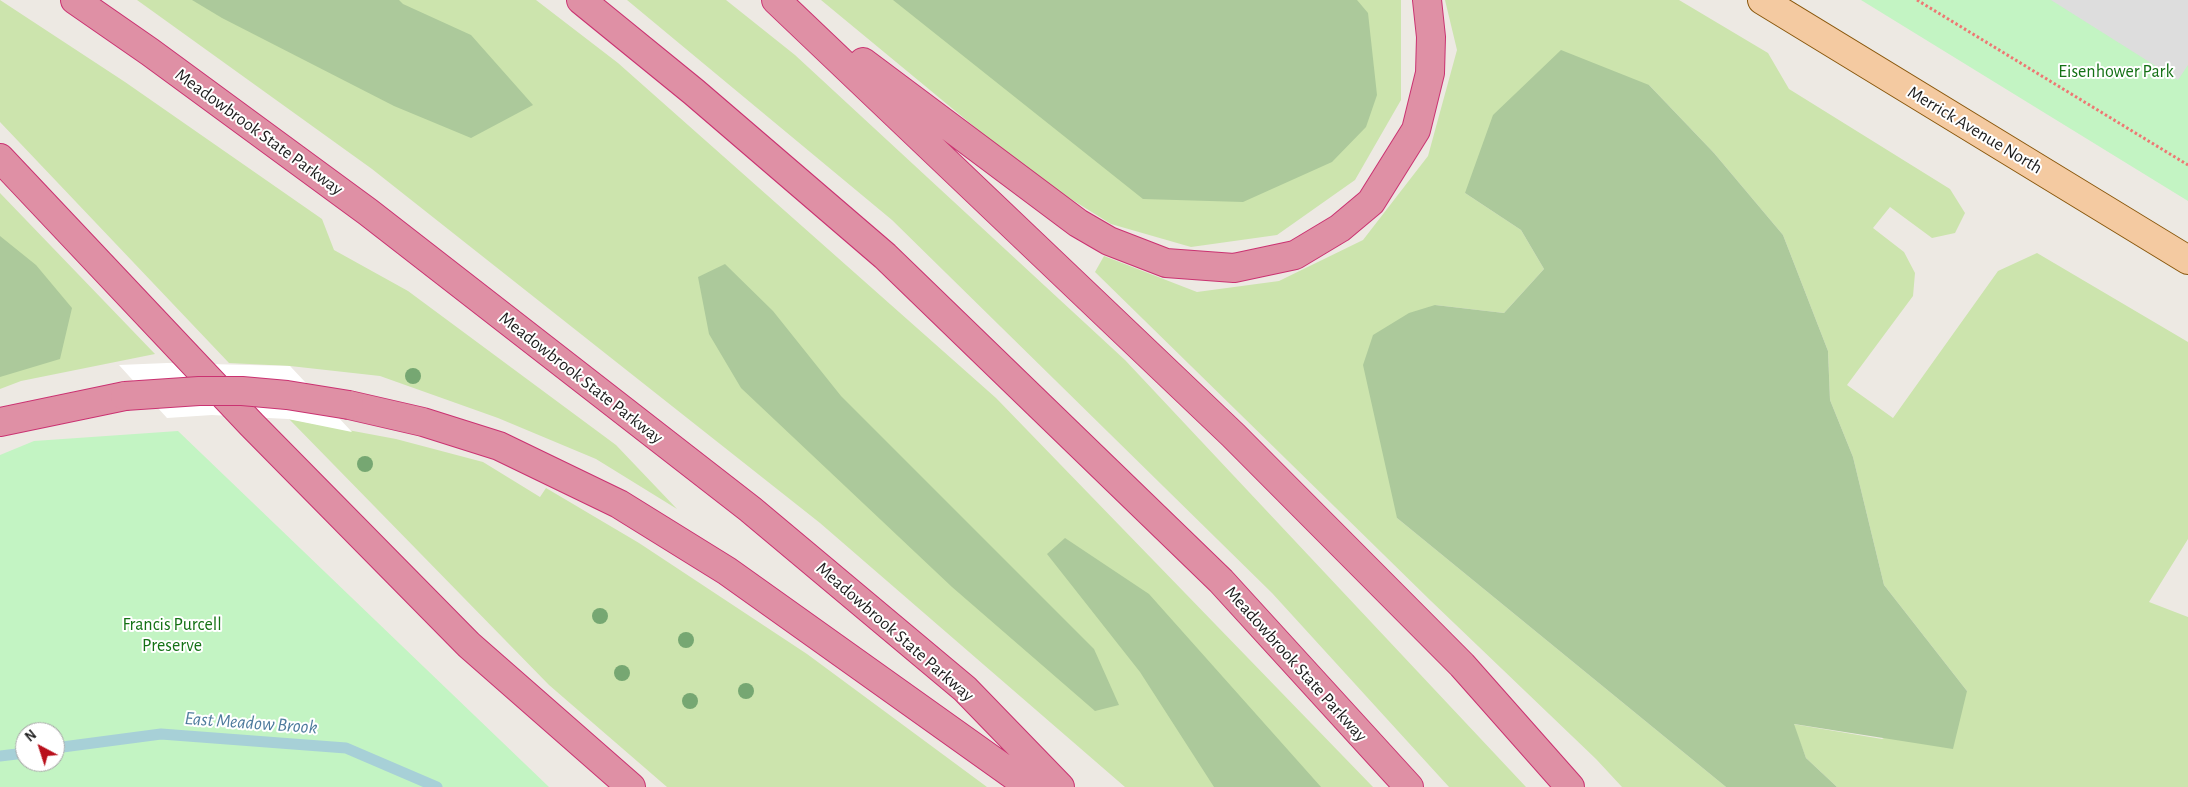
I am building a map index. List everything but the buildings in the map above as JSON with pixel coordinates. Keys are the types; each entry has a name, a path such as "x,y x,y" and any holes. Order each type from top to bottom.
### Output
{"highway":[{"name":"Meadowbrook State Parkway","path":"75,0 150,52 368,212 750,509 965,689 1060,787"},
{"name":"Meadowbrook State Parkway","path":"581,0 694,92 885,256 1221,581 1409,787"},
{"path":"780,4 882,76 1078,223 1108,241 1166,263 1234,268 1295,255 1340,228 1371,202 1416,130 1430,73 1431,37 1427,0"},
{"path":"780,4 1233,435 1462,665 1570,787"},
{"path":"0,158 252,425 469,645 631,787"},
{"path":"0,422 125,396 199,391 242,391 287,395 349,405 424,422 499,446 619,504 727,571 1030,787"}],"main road":[{"name":"Merrick Avenue North","path":"1762,0 2188,260"}],"path":[{"path":"1917,0 2188,165"}],"green space":[{"path":"0,0 125,82 322,219 334,250 408,291 616,445 677,509 596,459 498,418 380,376 290,366 229,363 0,122"},
{"path":"137,0 536,0 618,63 996,398 1373,787 1125,787 820,523 372,169"},
{"path":"192,0 399,0 403,4 471,35 533,105 471,138 394,106 222,18"},
{"path":"627,0 726,0 795,55 1125,360 1526,787 1449,787 1272,593 892,220"},
{"path":"821,0 1401,0 1401,100 1355,180 1277,235 1191,247 1111,224 1034,176"},
{"path":"893,0 1357,0 1368,13 1377,95 1366,127 1332,162 1243,202 1143,199"},
{"path":"1445,0 1679,0 1768,53 1789,89 1950,189 1965,213 1955,233 1932,238 1890,207 1873,228 1904,252 1915,273 1913,296 1847,385 1893,418 1998,271 2037,253 2188,342 2188,539 2149,602 2188,617 2188,787 1837,787 1806,758 1793,724 1882,739 1967,691 1884,585 1853,457 1830,400 1828,351 1783,235 1714,153 1649,85 1465,193 1521,230 1544,269 1504,313 1435,305 1397,518 1726,787 1622,787 1596,759 1431,601 1095,272 1104,256 1197,292 1279,281 1363,240 1428,156 1457,50"},
{"name":"Eisenhower Park","path":"1861,0 2188,0 2188,201"},
{"path":"1561,50 1649,85 1714,153 1783,235 1828,351 1830,400 1853,457 1884,585 1967,691 1953,749 1794,724 1806,758 1837,787 1726,787 1397,518 1363,365 1373,335 1409,313 1435,305 1504,313 1544,269 1521,230 1465,193 1493,115"},
{"path":"0,193 155,354 21,381 0,389"},
{"path":"0,236 36,265 72,308 60,359 0,377"},
{"path":"725,264 773,311 841,396 1094,649 1119,705 1095,711 952,587 741,388 709,334 698,277"},
{"path":"289,419 396,439 483,462 540,497 546,488 639,543 807,654 987,787 667,787 549,685"},
{"name":"Francis Purcell Preserve","path":"178,431 549,787 0,787 0,455 34,441"},
{"path":"1065,538 1149,594 1321,787 1214,787 1140,672 1047,554"}],"shaded area":[{"path":"2051,0 2188,0 2188,65 2178,80"}],"pier":[{"path":"167,363 290,366 352,432 288,419 212,415 167,418 119,365"}],"waterway":[{"name":"East Meadow Brook","path":"65,747 161,734 346,748 437,787"},
{"name":"East Meadow Brook","path":"0,756 15,754"}]}
